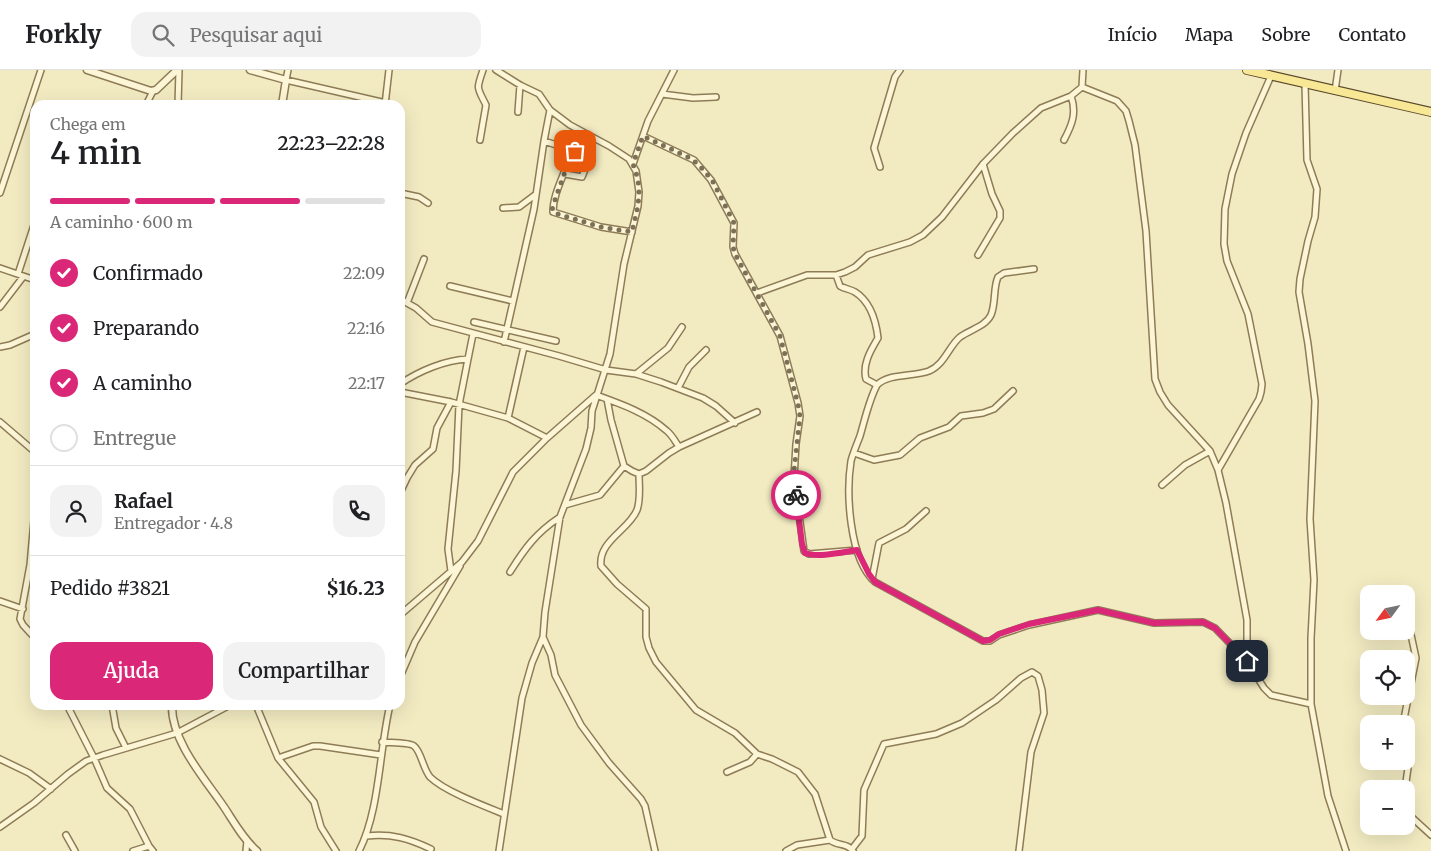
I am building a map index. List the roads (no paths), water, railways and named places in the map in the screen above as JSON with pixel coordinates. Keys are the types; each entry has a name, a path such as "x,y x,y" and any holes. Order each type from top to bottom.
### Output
{"main road":[{"path":"1247,70 1431,112"}],"street":[{"path":"31,100 41,70"},
{"path":"87,70 153,91"},
{"path":"148,100 153,91 159,88 178,70"},
{"path":"178,70 178,100"},
{"path":"250,70 368,100"},
{"path":"283,100 288,70"},
{"path":"385,100 389,70"},
{"path":"480,140 486,105 478,90 483,70"},
{"path":"496,70 539,94 550,110 570,125 625,156 633,164 638,179 639,192 638,206 624,264 610,354 596,395 586,449 560,517 545,612 543,637 532,663 522,698 500,850"},
{"path":"633,164 648,121 674,70"},
{"path":"880,167 874,148 895,77 900,70"},
{"path":"757,293 807,275 836,275 850,270 868,255 910,242 923,235 942,217 983,164 1037,111 1071,96 1082,87 1083,70"},
{"path":"1335,91 1338,70"},
{"path":"1218,470 1259,399 1261,392 1262,384 1248,314 1227,261 1224,244 1225,209 1232,174 1246,133 1271,76"},
{"path":"1305,84 1307,160 1317,189 1315,217 1300,279 1299,292 1315,401 1310,519 1314,580 1311,638 1311,704 1328,796 1346,851"},
{"path":"518,112 520,85"},
{"path":"1082,87 1117,101 1126,111 1135,145 1146,232 1155,378 1160,392 1168,405 1210,451 1218,470 1226,503 1247,620 1247,661"},
{"path":"662,94 693,98 716,97"},
{"path":"1064,140 1073,123 1074,106 1071,96"},
{"path":"0,193 30,103"},
{"path":"504,342 534,209 550,110"},
{"path":"643,136 690,158 712,180 734,223 733,247 735,254 783,342 800,410 794,478 804,551 809,554 857,550"},
{"path":"544,140 586,155"},
{"path":"575,151 570,154 552,210 554,213 601,227 632,232"},
{"path":"978,255 1000,218 1000,211 992,194 983,164"},
{"path":"565,174 582,177 586,167"},
{"path":"405,194 419,198 428,204"},
{"path":"502,208 519,207 535,195"},
{"path":"0,307 20,276 30,240"},
{"path":"424,259 407,303 416,308 426,319 473,334 606,370 636,374 678,388 708,401 735,423"},
{"path":"0,268 30,279"},
{"path":"1034,269 1004,273 998,277 994,308 987,322 961,336 934,368 928,371 884,380 877,385 854,453 850,475 853,541 872,579 983,641 1029,624 1101,610 1154,623 1203,622 1215,628 1247,661 1271,696 1311,704"},
{"path":"836,275 840,286 855,292 866,303 875,319 878,338 870,350 864,373 866,379 877,385"},
{"path":"450,286 513,301"},
{"path":"474,322 556,341"},
{"path":"636,374 668,348 682,327"},
{"path":"451,571 448,549 456,471 459,405 473,334"},
{"path":"0,347 10,345 30,336"},
{"path":"508,418 524,347"},
{"path":"678,388 689,367 706,350"},
{"path":"405,381 415,374 458,360 468,359"},
{"path":"854,453 874,460 900,455 920,438 949,427 961,416 983,414 994,409 1013,391"},
{"path":"405,393 451,402 508,418 548,438"},
{"path":"596,395 634,410 656,422 669,432 679,447"},
{"path":"405,665 415,642 462,562 478,541 513,472 596,395"},
{"path":"608,399 611,420 624,466 639,474 650,469 669,452 756,412"},
{"path":"405,480 415,465 433,449 437,428 451,402"},
{"path":"0,422 30,448"},
{"path":"1162,485 1185,465 1210,451"},
{"path":"565,505 600,496 624,466"},
{"path":"639,474 637,508 633,516 606,546 601,557 601,566 617,584 646,609 646,637 649,648 656,662 696,710 735,733 757,754 798,772 810,786 819,804 830,840"},
{"path":"872,579 880,543 906,528 926,511"},
{"path":"510,572 532,539 560,517"},
{"path":"405,611 462,562"},
{"path":"30,565 21,622 30,632"},
{"path":"0,601 23,609"},
{"path":"543,637 552,655 555,675 581,725 608,764 641,799 645,806 654,851"},
{"path":"1405,715 1416,658 1412,640"},
{"path":"786,851 797,845 830,840 853,850 862,836 864,790 884,744 936,734 957,725 996,700 1021,678 1032,672 1038,676 1042,690 1044,713 1031,752 1019,851"},
{"path":"70,710 107,788 130,809 151,849 133,851"},
{"path":"113,710 116,728 126,748"},
{"path":"172,710 177,734 198,771 257,851"},
{"path":"0,827 34,803 68,774 94,758 177,734 221,710"},
{"path":"258,710 278,758 314,802 320,827 336,851"},
{"path":"359,851 367,836 389,710"},
{"path":"382,742 412,744 416,748 426,771 434,781 473,802 504,814"},
{"path":"278,758 313,746 381,756"},
{"path":"727,772 750,762 757,754"},
{"path":"0,759 29,773 51,789"},
{"path":"1415,820 1431,835"},
{"path":"66,835 75,851"},
{"path":"367,836 403,837 431,849"},
{"path":"246,851 248,841"}]}
